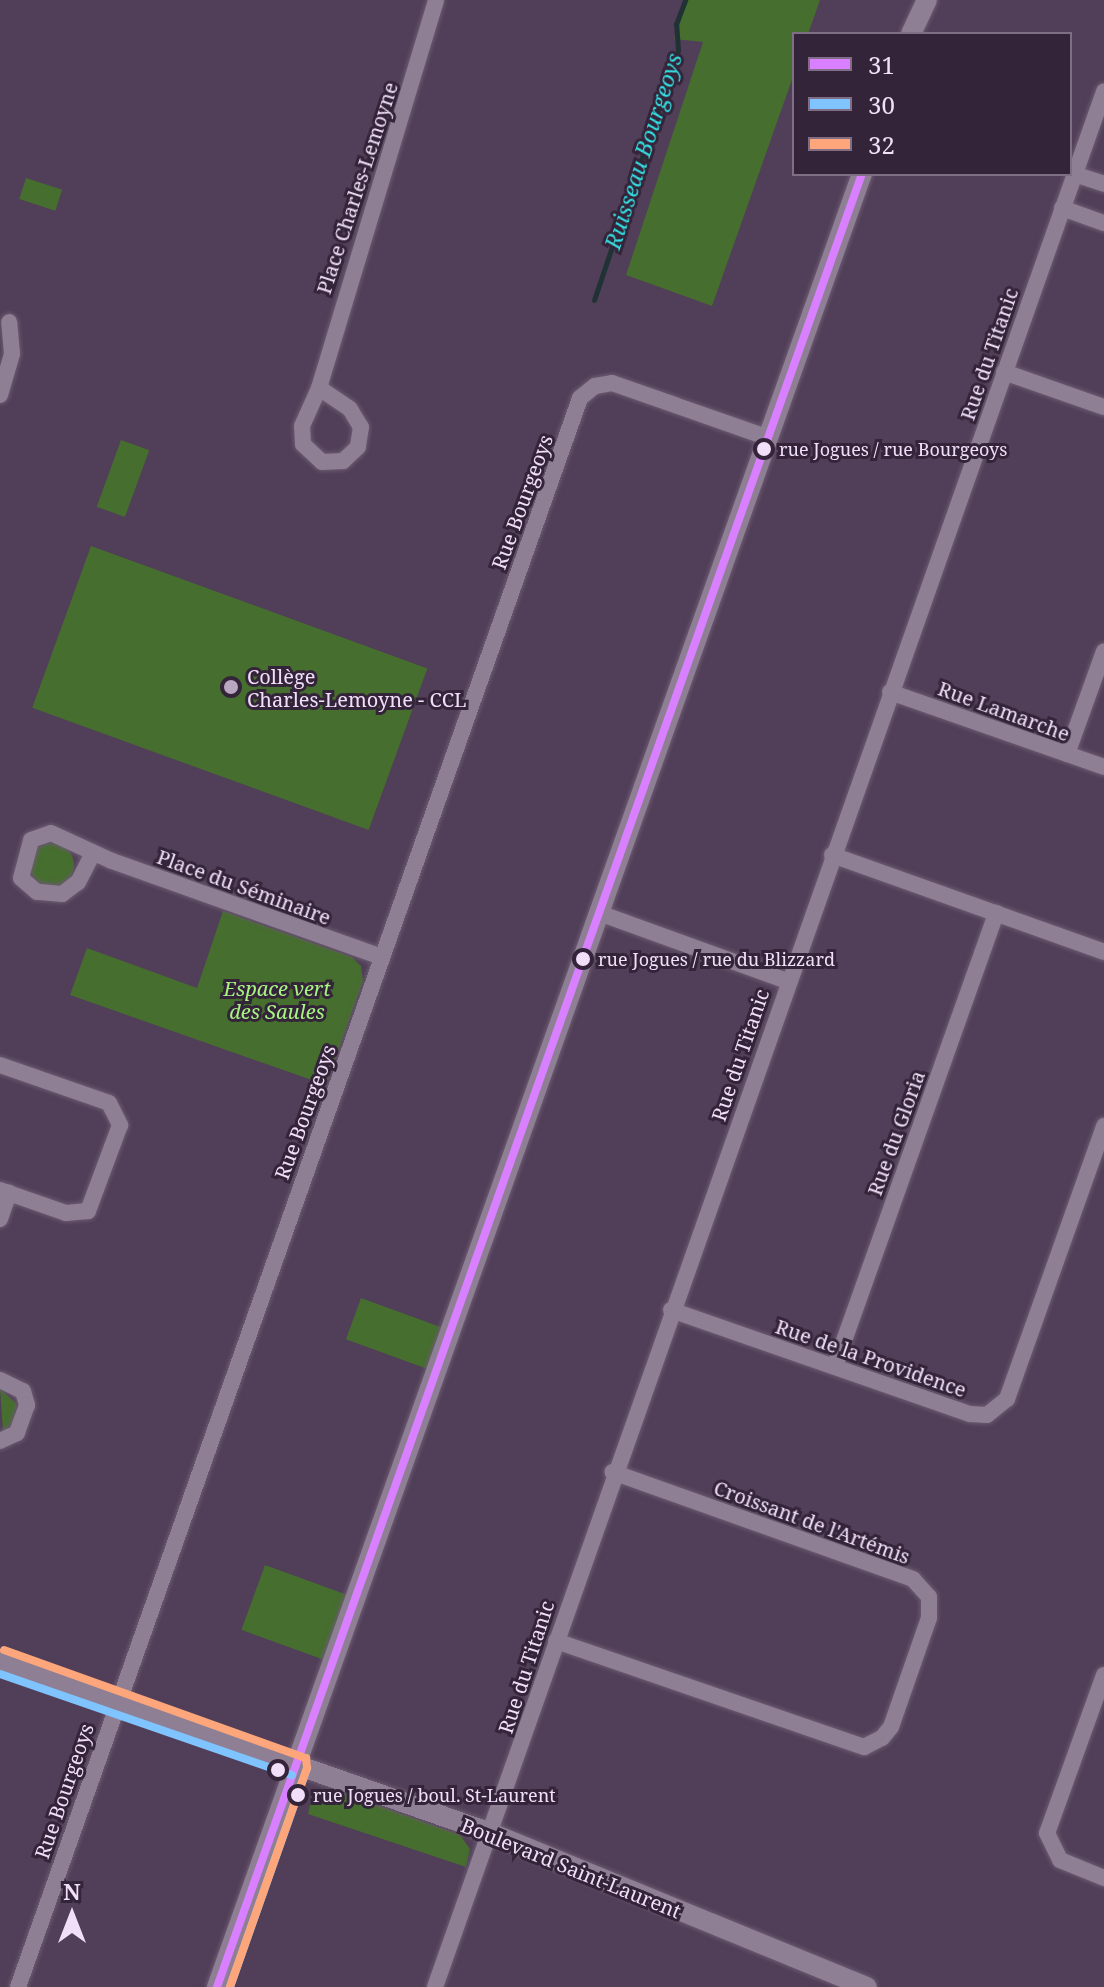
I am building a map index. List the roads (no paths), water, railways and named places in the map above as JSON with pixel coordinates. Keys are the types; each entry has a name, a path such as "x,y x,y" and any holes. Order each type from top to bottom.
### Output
{"street":[{"name":"Place Charles-Lemoyne","path":"319,388 350,409 361,427 358,447 343,461 322,462 303,444 302,426 319,388 436,0"},
{"path":"912,32 927,0"},
{"name":"Rue du Titanic","path":"435,1987 491,1833 613,1472 1104,92"},
{"path":"1074,174 1104,184"},
{"path":"217,1987 861,176"},
{"path":"1062,208 1104,223"},
{"path":"0,395 12,354 9,322"},
{"path":"1004,372 1104,407"},
{"name":"Rue Bourgeoys","path":"18,1987 116,1701 580,398 595,386 612,383 769,438"},
{"path":"1067,754 1104,651"},
{"name":"Rue Lamarche","path":"890,692 1104,767"},
{"name":"Place du Séminaire","path":"93,853 78,882 62,894 37,892 21,878 26,848 40,833 55,834 93,853 381,957"},
{"path":"832,855 1104,952"},
{"path":"599,913 787,981"},
{"name":"Rue du Gloria","path":"835,1366 996,913"},
{"path":"0,1065 109,1103 120,1118 114,1147 88,1211 66,1213 5,1192 0,1219"},
{"name":"Rue de la Providence","path":"671,1310 974,1416 1000,1407 1104,1126"},
{"path":"0,1380 23,1391 27,1405 17,1433 0,1441"},
{"name":"Croissant de l'Artémis","path":"556,1641 864,1747 891,1727 929,1618 929,1597 913,1579 613,1472"},
{"name":"Boulevard Saint-Laurent","path":"0,1661 491,1833 867,1987"},
{"path":"1104,1675 1047,1833 1060,1860 1104,1878"}],"waterway":[{"name":"Ruisseau Bourgeoys","path":"594,300 678,50 676,24 685,0"}],"place":[{"name":"rue Jogues / rue Bourgeoys","path":"764,449"},
{"name":"Collège Charles-Lemoyne - CCL","path":"231,687"},
{"name":"rue Jogues / rue du Blizzard","path":"583,959"},
{"name":"rue Jogues / boul. St-Laurent","path":"298,1795"}],"park label":[{"name":"Espace vert des Saules","path":"277,1000"}]}
